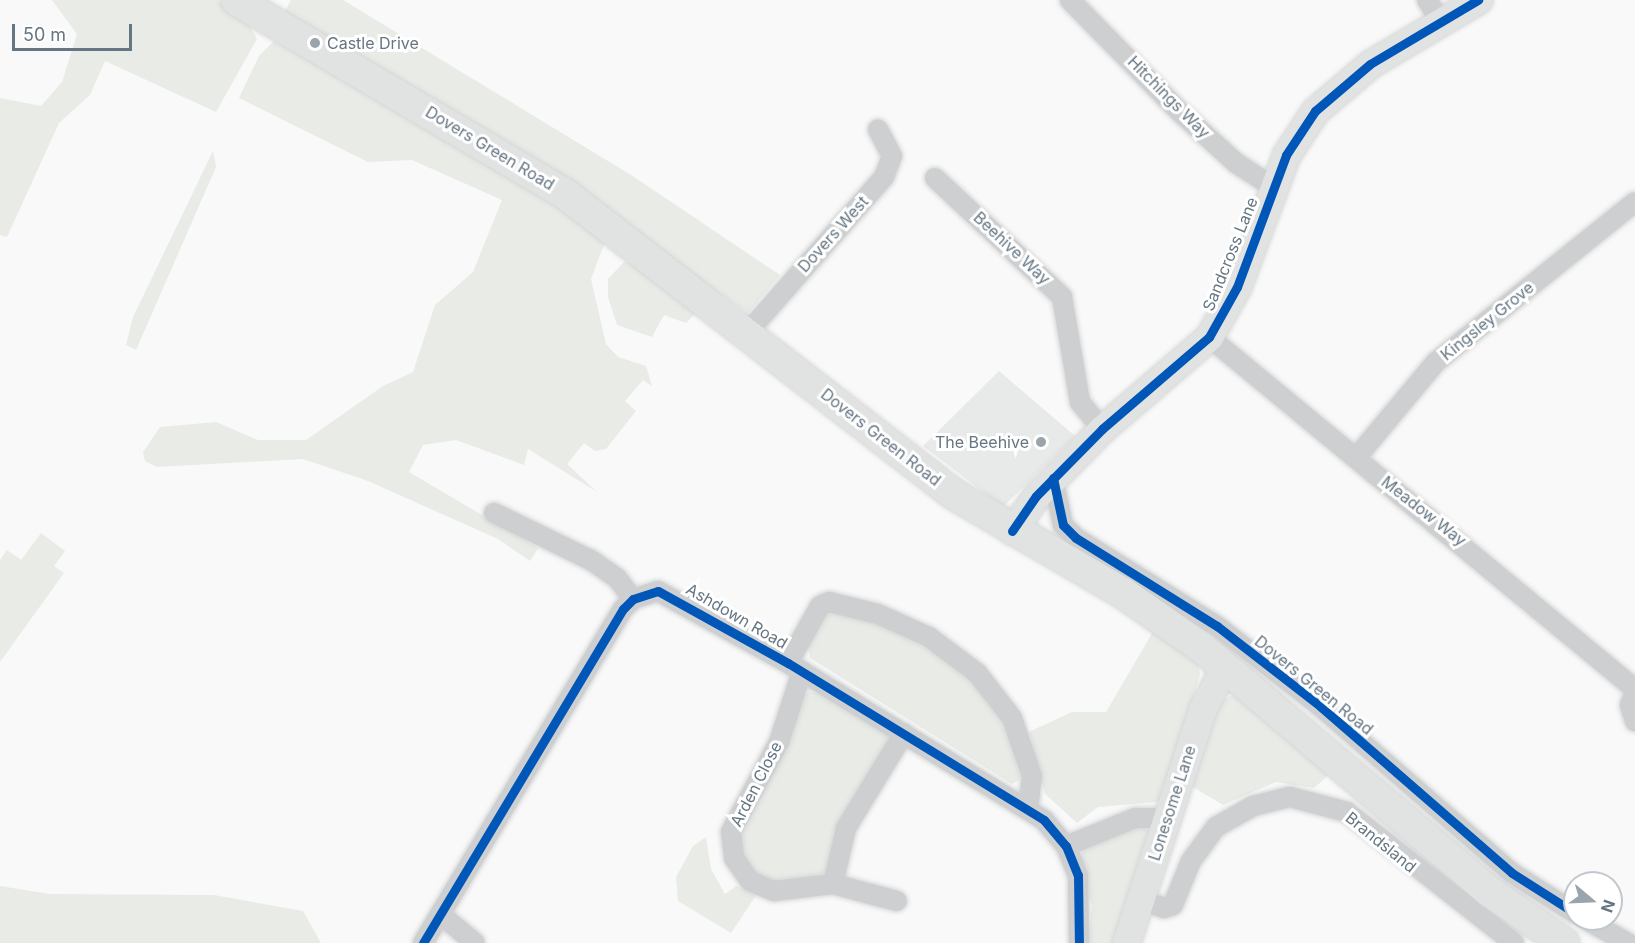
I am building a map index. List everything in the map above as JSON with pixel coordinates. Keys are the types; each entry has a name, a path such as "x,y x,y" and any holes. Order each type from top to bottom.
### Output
{"main road":[{"name":"Dovers Green Road","path":"236,0 270,9 564,193 908,460 1012,531 1123,593 1210,637 1225,666 1490,892 1564,943"}],"street":[{"name":"Hitchings Way","path":"1070,0 1236,163 1273,187"},
{"name":"Sandcross Lane","path":"1012,531 1053,478 1102,429 1209,337 1237,287 1286,155 1315,111 1434,10 1478,0"},
{"name":"Dovers West","path":"747,333 884,177 892,156 878,130"},
{"name":"Beehive Way","path":"935,178 1062,297 1080,402 1102,429"},
{"name":"Kingsley Grove","path":"1356,458 1436,362 1635,202"},
{"name":"Meadow Way","path":"1209,337 1635,691"},
{"name":"Dovers Green Road","path":"1053,478 1063,525 1076,538 1210,637 1320,706 1512,873 1563,905"},
{"path":"423,943 633,599 617,578 591,560 494,513"},
{"name":"Ashdown Road","path":"633,599 658,591 670,594 1028,808 1066,846"},
{"name":"Arden Close","path":"897,901 833,884 785,891 762,888 741,871 731,845 736,819 779,742 795,667 820,606 829,602 878,614 929,637 977,673 1012,718 1032,776 1028,808"},
{"name":"Lonesome Lane","path":"1126,943 1203,708 1225,666"},
{"path":"1635,691 1630,705 1635,722"},
{"path":"833,884 846,828 904,733"},
{"name":"Brandsland","path":"1140,900 1164,908 1173,905 1191,861 1216,826 1253,806 1290,797 1347,812 1514,943"},
{"path":"1079,943 1082,896 1066,846 1135,818 1167,818"},
{"path":"440,914 475,943"},
{"path":"1606,931 1628,943"}],"shaded area":[{"path":"52,0 217,0 248,22 257,39 216,112 105,61 90,95 59,123 7,237 0,235 0,98 41,106 62,82 77,34"},
{"path":"291,0 343,0 631,175 780,275 748,313 470,121 282,16"},
{"path":"274,41 489,156 605,242 591,279 606,344 618,357 646,366 652,386 643,380 625,401 636,411 606,449 595,451 584,443 567,464 597,492 528,449 524,465 456,440 423,445 409,472 538,548 530,561 498,539 368,481 303,459 157,467 145,461 143,452 160,427 216,422 258,440 306,440 383,386 413,372 435,305 473,272 502,200 412,160 368,162 239,98 259,56"},
{"path":"213,151 216,167 136,350 126,345 133,317"},
{"path":"644,260 697,312 686,323 664,315 652,337 617,325 608,297 608,279 624,262"},
{"path":"999,371 1075,436 1003,507 923,446"},
{"path":"41,533 65,551 54,566 64,573 0,662 0,560 7,550 21,560"},
{"path":"839,613 880,625 963,667 1004,719 1021,779 1012,784 810,658 808,643 825,615"},
{"path":"1154,630 1198,660 1200,675 1164,793 1157,802 1098,807 1077,823 1045,794 1029,732 1072,712 1106,712"},
{"path":"809,692 821,693 889,733 888,742 834,833 827,874 774,882 748,869 738,836 799,700"},
{"path":"1238,693 1331,773 1314,788 1276,782 1223,805 1191,786 1221,700"},
{"path":"1137,825 1151,832 1118,943 1088,943 1092,906 1080,861 1083,850"},
{"path":"706,837 711,869 725,894 736,886 757,894 731,933 678,901 676,877 693,846"},
{"path":"0,886 49,894 214,895 303,911 321,943 0,943"}],"cycle path":[{"path":"1012,531 1036,496 1102,429 1209,337 1237,287 1286,155 1315,111 1370,64 1478,0"},
{"path":"1053,478 1063,525 1076,538 1217,626 1320,706 1512,873 1563,905"},
{"path":"423,943 623,609 633,599 658,591 788,663 1044,820 1066,846 1078,875 1079,943"}],"place":[{"name":"Castle Drive","path":"315,43"},
{"name":"The Beehive","path":"1041,442"}]}
